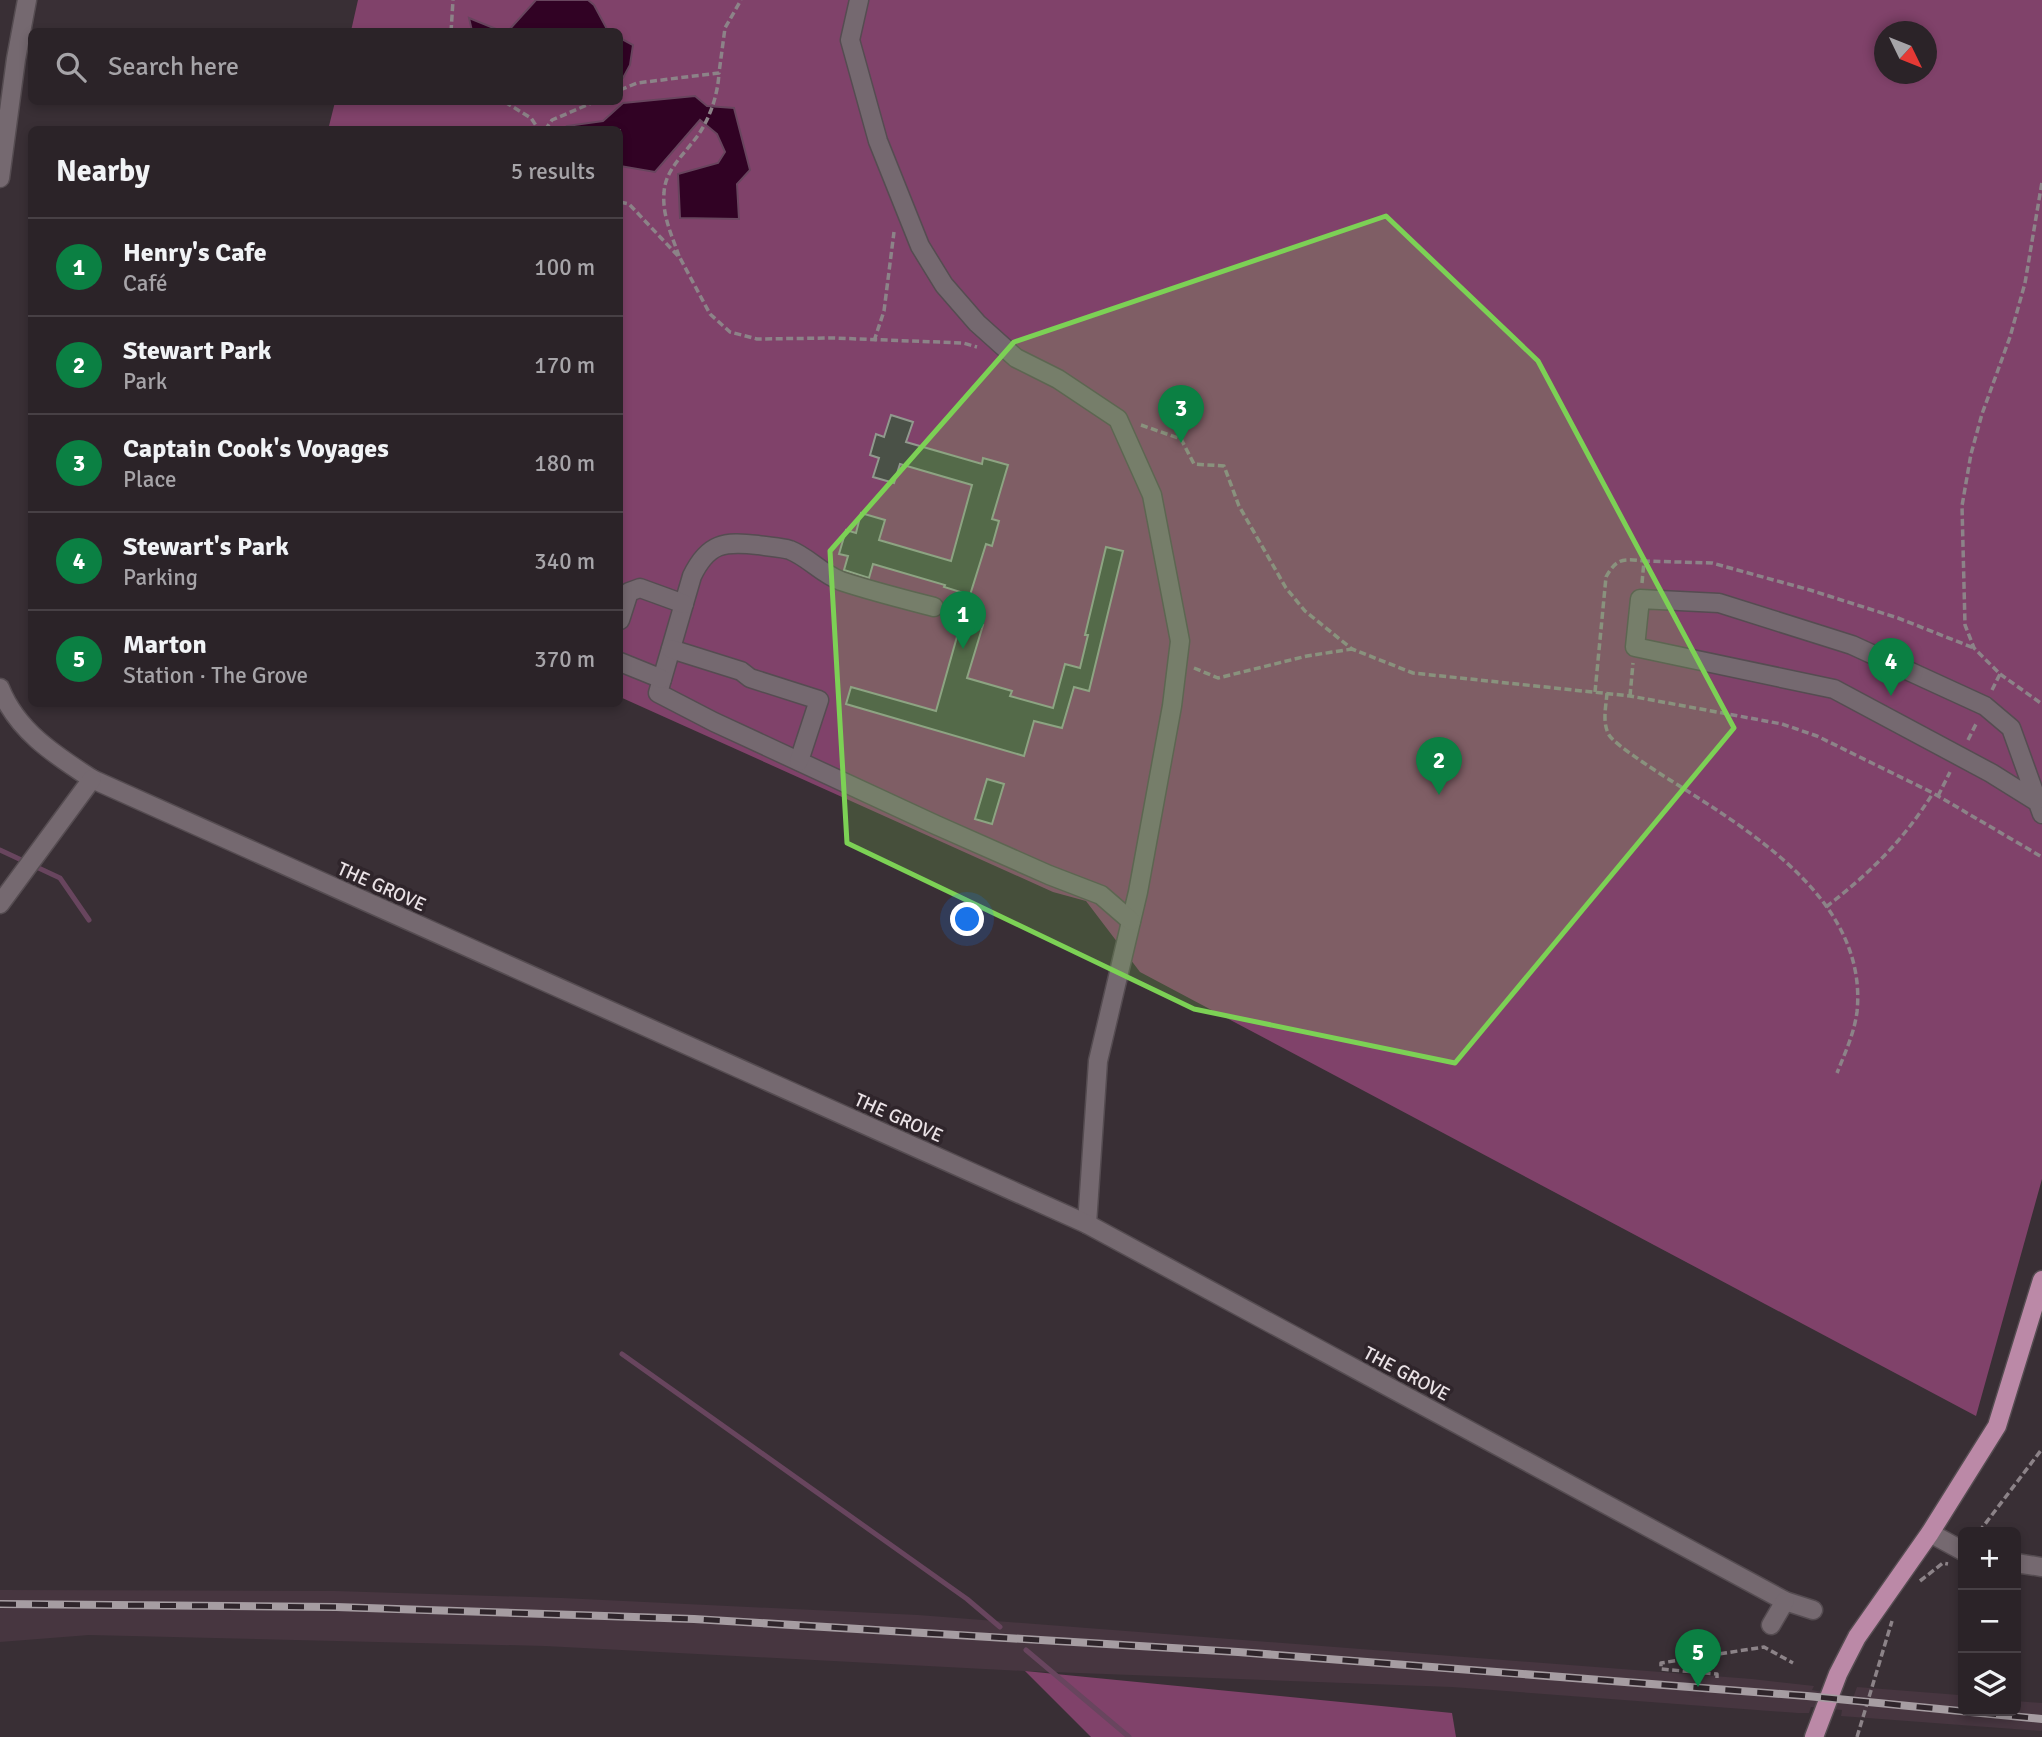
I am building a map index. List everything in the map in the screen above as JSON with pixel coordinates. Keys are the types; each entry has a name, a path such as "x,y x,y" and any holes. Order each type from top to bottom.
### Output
{"main road":[{"path":"1814,1737 1838,1674 1857,1637 1930,1534 1997,1426 2042,1280"}],"street":[{"path":"0,178 27,0"},
{"path":"859,0 850,40 878,141 920,246 944,285 977,323 1016,358 1059,379 1118,418 1153,495 1180,641 1172,706 1131,921 1098,1061 1087,1224"},
{"path":"934,607 837,580 813,562 789,550 737,543 721,544 707,553 692,576 658,693 714,722 973,842 1101,895 1131,921"},
{"path":"623,611 629,592 640,588 684,604"},
{"path":"1640,599 1719,603 1852,645 1985,706 2011,728 2039,807 1991,773 1834,689 1635,647 1640,599"},
{"path":"671,649 819,700 799,761"},
{"path":"623,663 662,679"},
{"name":"THE GROVE","path":"0,688 16,719 35,739 92,779 1087,1224 1785,1601 1813,1610"},
{"path":"0,904 92,779"},
{"path":"1930,1534 1958,1558"},
{"path":"2021,1564 2042,1567"},
{"path":"1771,1625 1785,1601"}],"path":[{"path":"451,28 453,0"},
{"path":"741,0 725,28 715,99 702,128 667,175 664,192 666,218 680,258 710,314 730,332 757,339 833,338 963,343 976,347"},
{"path":"623,89 638,83 719,73"},
{"path":"510,105 531,118 536,126"},
{"path":"548,126 552,120 587,105"},
{"path":"1974,648 1965,625 1962,506 1971,454 1982,414 2010,337 2025,283 2042,182"},
{"path":"874,341 884,311 895,221 901,199"},
{"path":"623,203 629,204 680,258"},
{"path":"1118,418 1181,439 1195,464 1224,466 1239,506 1286,588 1305,611 1352,649 1413,673 1630,696 1782,724 1817,736 1933,793 2042,856"},
{"path":"1595,692 1606,577 1613,566 1624,559 1712,563 1898,618 1974,648 2000,674 2042,704"},
{"path":"1640,599 1644,561"},
{"path":"1180,641 1195,669 1218,677 1307,656 1352,649"},
{"path":"1630,696 1635,647"},
{"path":"1991,692 2000,674"},
{"path":"1607,693 1604,720 1610,736 1653,769 1747,829 1780,855 1826,907 1847,947 1857,990 1857,1014 1853,1033 1837,1073"},
{"path":"1966,742 1978,720"},
{"path":"1938,796 1955,764"},
{"path":"1826,907 1888,854 1915,821 1933,793"},
{"path":"1983,1527 2042,1449"},
{"path":"1914,1587 1943,1563 1958,1558"},
{"path":"1857,1737 1893,1618"},
{"path":"1717,1678 1717,1674 1661,1669 1661,1663 1763,1647 1793,1662"}],"highlighted area":[{"path":"1386,216 1538,361 1734,728 1455,1063 1194,1009 847,843 830,551 1014,342"}],"shaded area":[{"path":"358,0 2042,0 2042,1179 1976,1416 1140,972 1086,901 1053,892 623,698 623,126 329,126 334,105 623,105 623,28 352,28"},
{"path":"536,0 588,0 594,5 606,28 511,28"},
{"path":"469,18 494,28 471,28"},
{"path":"623,40 633,45 630,65 623,78"},
{"path":"695,96 707,106 734,108 750,170 737,184 739,219 680,218 678,174 718,163 725,152 717,134 700,120 655,172 623,167 623,126 567,126 603,121 623,103"},
{"path":"0,1590 335,1591 562,1598 918,1615 1752,1679 1814,1686 1812,1690 1853,1698 1857,1687 1958,1695 1958,1716 2021,1716 2021,1701 2042,1703 2042,1731 1841,1716 1842,1710 1811,1707 1809,1713 1798,1713 1452,1687 1025,1671 545,1646 89,1635 0,1642"},
{"path":"1025,1671 1452,1713 1456,1737 1091,1737"}],"building":[{"path":"891,415 913,422 906,442 982,464 983,458 1008,465 992,519 999,521 992,546 986,544 970,595 873,564 869,578 844,570 848,556 839,554 846,530 856,533 861,513 885,520 879,540 951,561 972,485 900,464 894,483 873,477 879,458 870,455 876,434 884,437"},
{"path":"1106,547 1123,551 1089,691 1074,687 1062,728 1034,721 1024,756 846,704 851,687 936,711 962,619 983,625 967,678 1012,691 1010,696 1053,708 1065,664 1080,668"},
{"path":"987,779 1004,784 992,824 975,819"}],"waterway":[{"path":"0,850 60,878 89,920"},
{"path":"622,1354 967,1599 1000,1627"},
{"path":"1026,1650 1129,1737"}],"railway":[{"path":"0,1604 336,1607 694,1619 1238,1652 1807,1696 2042,1719"}],"place":[{"name":"Captain Cook's Voyages","path":"1181,443"},
{"name":"Henry's Cafe","path":"963,649"},
{"name":"Stewart's Park","path":"1891,696"},
{"name":"Stewart Park","path":"1439,795"},
{"name":"Marton","path":"1698,1687"}]}
